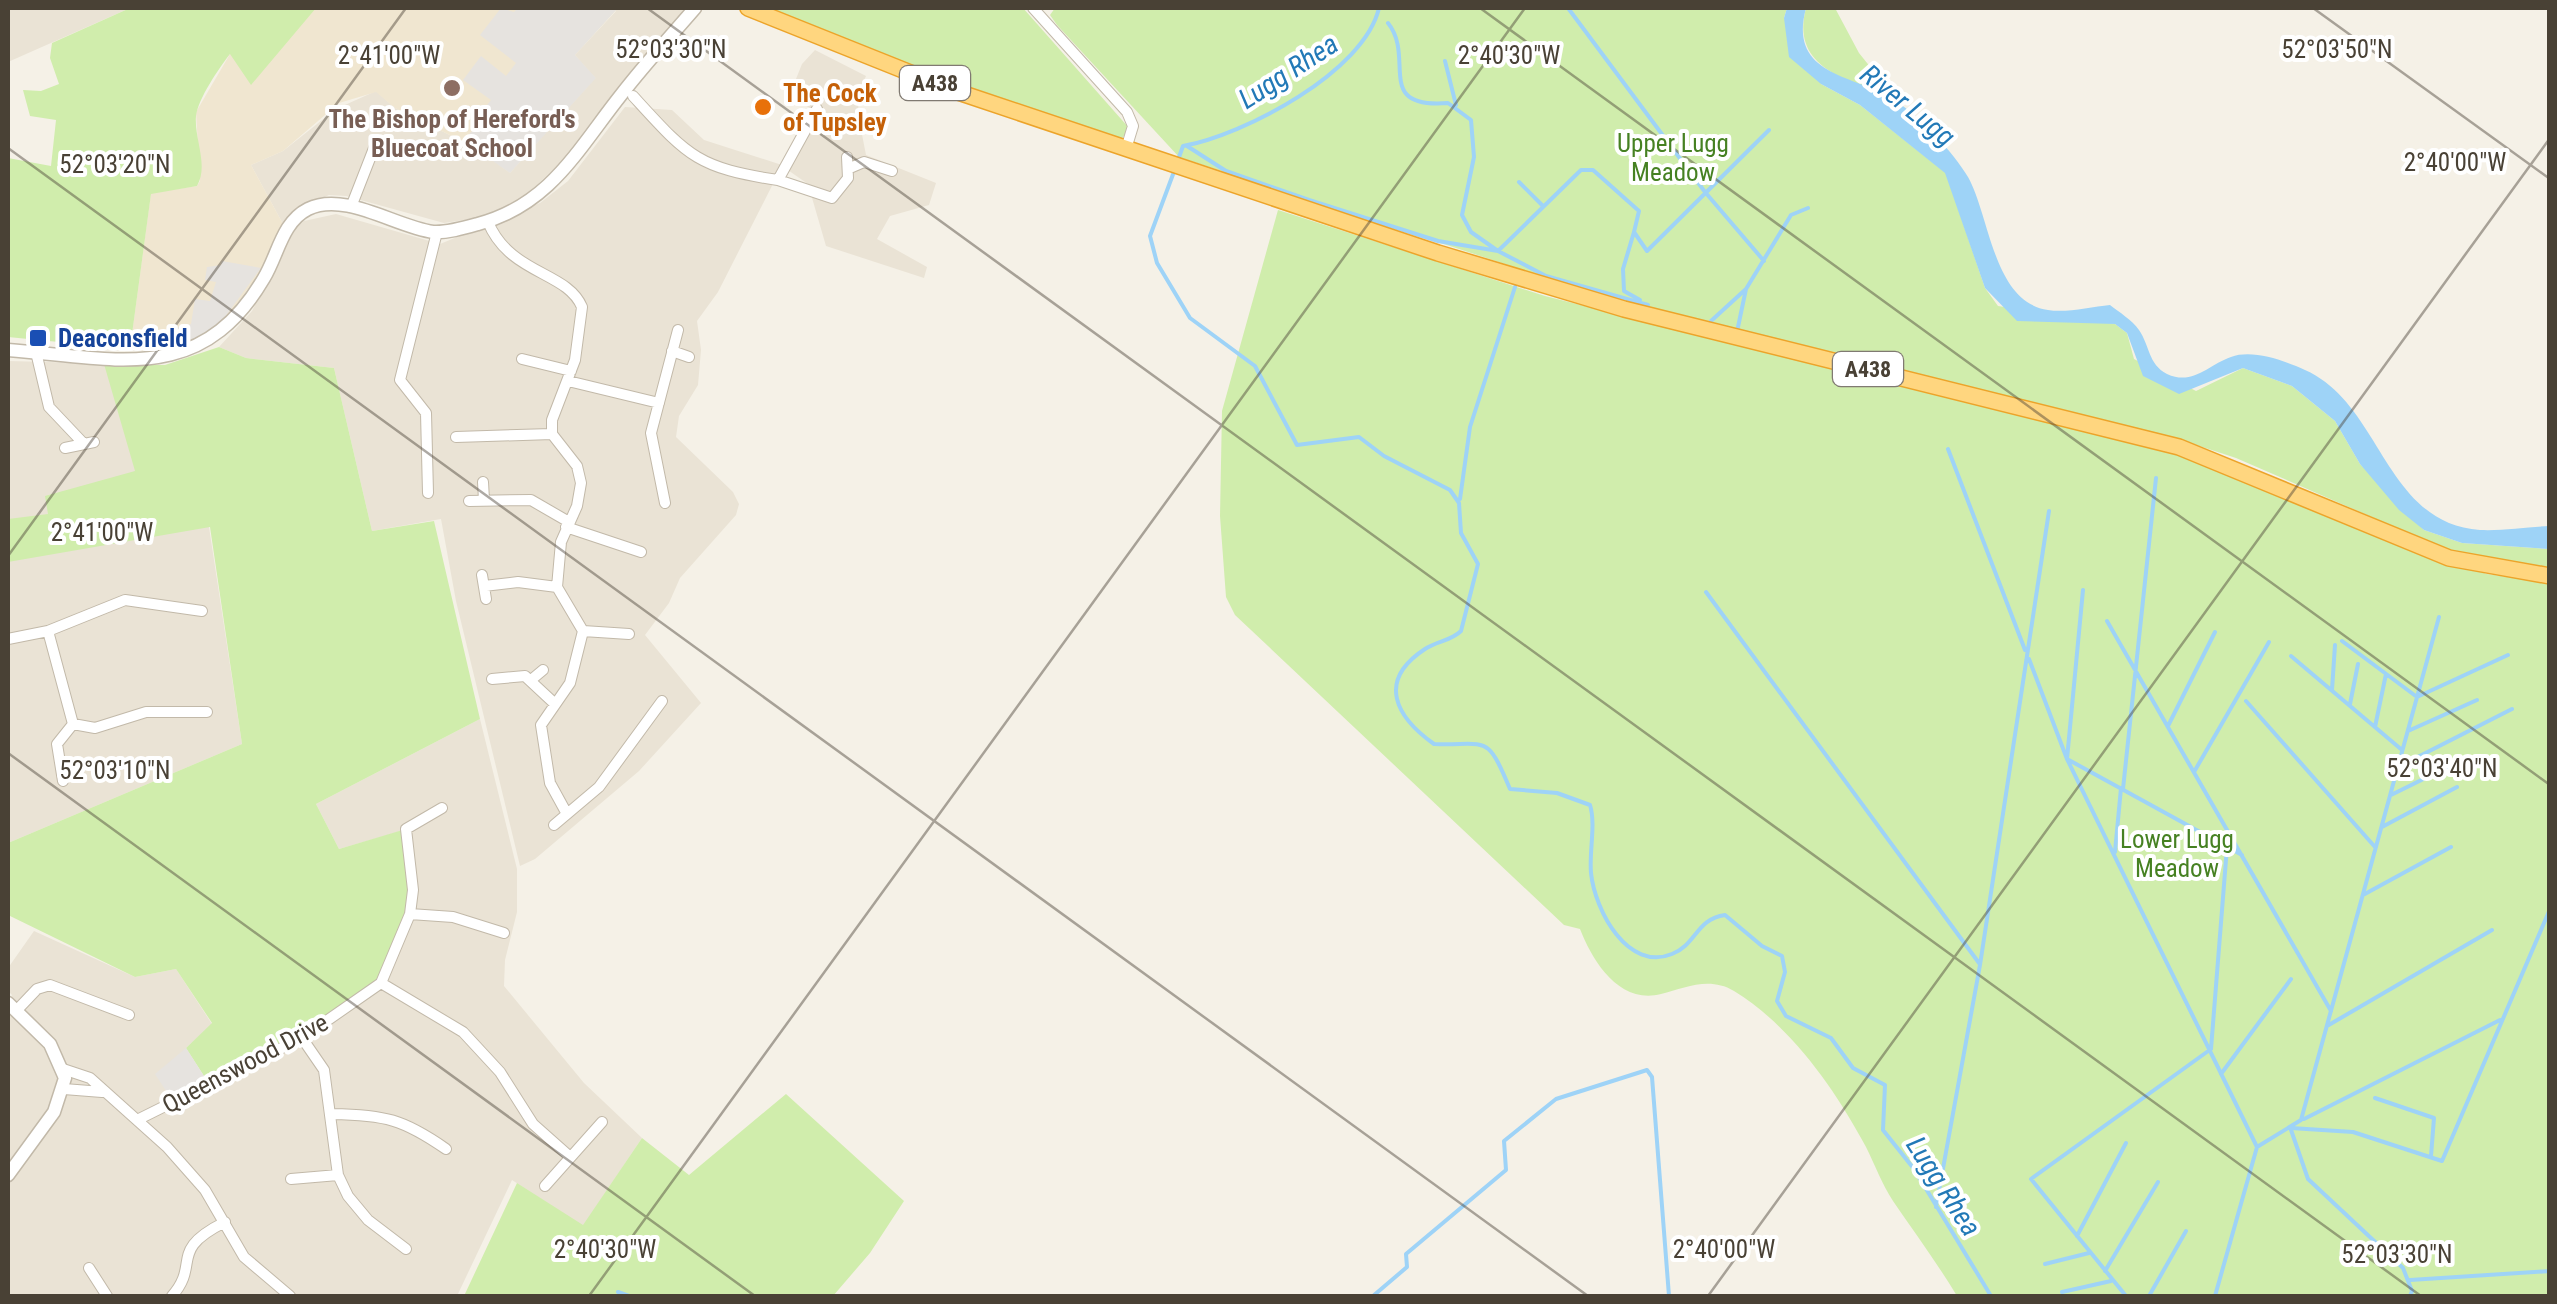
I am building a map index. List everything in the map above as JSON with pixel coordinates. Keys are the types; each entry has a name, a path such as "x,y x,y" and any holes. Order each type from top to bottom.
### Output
{"highway":[{"name":"A438","path":"748,8 958,92 1624,309 2178,447 2449,558 2550,576"}],"street":[{"path":"8,350 156,358 196,348 219,336 243,311 294,220 324,204 437,232 488,222 540,196 561,176 624,90 695,8"},
{"path":"1033,8 1127,112 1133,126 1126,149"},
{"path":"633,96 691,158 832,198"},
{"path":"778,180 816,110"},
{"path":"351,208 376,142"},
{"path":"832,198 848,178 848,162 864,162 892,172"},
{"path":"832,198 835,212"},
{"path":"488,222 509,255 566,287 580,300 582,323 570,376 555,410 552,434 580,475 580,498 568,525 557,588"},
{"path":"428,493 426,412 400,380 437,232"},
{"path":"665,504 651,434 678,330"},
{"path":"36,352 49,408 89,443 65,448"},
{"path":"672,352 689,357"},
{"path":"522,354 570,376 659,404"},
{"path":"456,437 477,442 552,434"},
{"path":"483,482 484,500"},
{"path":"469,501 531,500 568,525 641,552"},
{"path":"484,587 518,582 557,588 580,619 583,631 570,683 542,719 541,742 550,783 567,814"},
{"path":"8,639 48,631 124,600 202,611"},
{"path":"48,631 73,724"},
{"path":"583,631 629,634"},
{"path":"531,680 543,670"},
{"path":"492,679 519,675 531,680 554,703"},
{"path":"554,824 599,788 662,701"},
{"path":"73,724 95,728 146,712 207,712"},
{"path":"653,714 664,722"},
{"path":"63,781 57,744 73,724"},
{"path":"442,808 406,829 413,890 410,914 382,983 463,1032 500,1072 533,1124 569,1156"},
{"path":"410,914 454,917 504,933"},
{"name":"Queenswood Drive","path":"138,1119 302,1038 382,983"},
{"path":"8,1175 54,1112 64,1089 64,1069 50,1044 12,1006 37,988 50,985 129,1016"},
{"path":"302,1038 324,1070 338,1175 368,1220 406,1249"},
{"path":"64,1069 83,1074 138,1119 195,1177 244,1257 290,1296"},
{"path":"64,1089 107,1094"},
{"path":"332,1114 381,1114 408,1123 446,1150"},
{"path":"544,1186 602,1122"},
{"path":"291,1180 338,1175"},
{"path":"172,1296 182,1282 189,1246 197,1236 225,1222"},
{"path":"89,1268 107,1296"}],"shaded area":[{"path":"8,8 130,8 8,62"},
{"path":"199,8 616,10 575,55 596,78 510,173 478,149 395,108 376,92 339,103 283,151 251,165 283,224 264,267 223,323 195,343 159,352 130,349 151,193 197,186 200,181 196,112 230,54"},
{"path":"501,8 514,12 518,8 616,10 575,55 596,78 510,173 463,140 490,114 484,109 491,100 463,80 481,56 506,76 516,63 480,35"},
{"path":"613,8 685,8 576,148 523,198 491,216 444,223 346,196 329,195 303,207 283,224 251,165 283,151 336,109 376,91 395,108 478,149 510,173 595,78 575,55 616,11"},
{"path":"815,50 866,76 859,92 858,114 866,155 936,183 929,205 890,216 877,239 927,267 924,278 826,246 808,184 782,166 718,292 697,321 701,350 698,385 679,416 676,437 733,492 739,504 736,515 680,578 669,603 645,635 701,703 639,771 535,859 520,866 456,601 441,519 372,531 334,368 246,358 219,347 252,311 295,229 304,221 336,214 440,244 540,203 568,181 625,107 672,110 704,140 782,165 812,109 799,102 792,89 802,64"},
{"path":"222,261 261,268 222,321 194,341 154,348 150,334 191,324 195,299 210,301 216,282 205,280 207,267 221,265"},
{"path":"8,361 165,365 209,527 242,744 8,843"},
{"path":"480,719 517,869 517,912 505,960 504,986 584,1083 642,1138 583,1226 512,1180 457,1296 8,1296 8,1006 12,995 8,991 8,968 34,931 135,977 176,969 212,1024 186,1048 210,1087 405,830 339,849 316,804"},
{"path":"186,1048 211,1087 174,1103 155,1074"}],"green space":[{"path":"130,8 316,8 251,85 230,54 205,93 196,116 202,169 197,186 151,194 130,349 8,337 8,158 51,166 56,120 30,116 23,90 41,91 59,84 50,58 52,43"},
{"path":"764,8 1023,8 1129,128 1121,140 927,72"},
{"name":"Upper Lugg Meadow","path":"1055,8 1787,8 1784,18 1821,84 1860,105 1946,173 1985,288 1998,306 2115,324 2127,333 2134,359 2196,391 2243,368 2292,386 2335,421 2360,464 2424,530 2462,543 2549,549 2549,567 2470,557 2443,548 2236,458 2169,436 1590,292 1179,157 1057,25 1050,15"},
{"path":"1806,8 1835,8 1859,53 1900,104 1846,80 1816,60 1807,47 1803,30"},
{"name":"Lower Lugg Meadow","path":"1278,210 1545,296 2208,463 2444,560 2487,574 2549,583 2549,1296 1957,1296 1889,1195 1840,1103 1810,1060 1774,1022 1734,991 1715,984 1646,996 1620,986 1600,966 1580,929 1564,925 1235,615 1226,597 1220,516 1222,411"},
{"path":"219,347 246,358 334,368 372,531 434,521 480,719 316,804 339,849 406,829 413,890 381,983 211,1087 186,1048 212,1023 176,969 135,977 8,915 8,843 242,744 210,527 8,562 8,519 48,514 45,496 135,471 104,364 165,365"},
{"path":"786,1094 904,1201 870,1253 833,1296 629,1296 618,1292 615,1296 464,1296 517,1183 583,1225 642,1138 689,1175"}],"water":[{"path":"1787,8 1806,8 1803,31 1807,49 1816,61 1900,104 1946,147 1968,177 2004,275 2030,304 2055,311 2110,305 2139,330 2156,365 2176,377 2193,376 2249,354 2305,370 2331,386 2351,408 2403,485 2423,507 2448,523 2480,530 2549,526 2549,549 2462,543 2424,530 2399,510 2360,464 2335,421 2292,386 2243,368 2179,394 2143,376 2127,333 2115,324 2017,321 1985,288 1945,173 1860,105 1821,84 1789,57 1784,18"}],"waterway":[{"name":"Lugg Rhea","path":"1178,160 1183,146 1237,129 1298,97 1326,77 1369,32 1379,8"},
{"path":"1568,8 1705,192 1764,261"},
{"path":"1388,23 1396,37 1403,90 1425,103 1448,103 1471,120 1474,157 1462,215 1471,232 1498,251 1581,170 1593,170 1639,211 1634,232"},
{"path":"1445,61 1456,105"},
{"path":"1640,300 1624,291 1623,269 1634,232 1647,251 1769,130"},
{"path":"1187,146 1226,171 1309,200 1438,241 1498,251 1546,276 1648,305"},
{"name":"Lugg Rhea","path":"1175,169 1150,236 1157,263 1190,318 1255,366 1297,445 1359,437 1384,456 1450,490 1459,503 1461,533 1478,564 1461,631 1425,649 1400,674 1396,686 1402,711 1434,744 1475,744 1490,750 1510,789 1557,793 1590,805 1594,888 1607,920 1628,946 1656,957 1672,954 1708,921 1725,915 1762,946 1782,956 1785,972 1777,1001 1786,1016 1831,1038 1853,1068 1885,1085 1883,1130 1914,1169 1991,1296"},
{"path":"1519,182 1542,205"},
{"path":"1711,321 1746,289 1791,215 1808,208"},
{"path":"1460,499 1470,427 1515,287"},
{"path":"1738,327 1746,289"},
{"path":"1948,449 2025,650"},
{"path":"2123,789 2156,478"},
{"path":"1936,1207 1980,965 2049,511"},
{"path":"2083,590 2067,759 2257,1147"},
{"path":"1706,592 1979,963"},
{"path":"2215,1296 2257,1147 2301,1120 2439,617"},
{"path":"2107,621 2331,1011"},
{"path":"2168,726 2215,632"},
{"path":"2342,641 2417,697 2508,655"},
{"path":"2194,772 2269,642"},
{"path":"2332,690 2335,645"},
{"path":"2291,656 2402,750"},
{"path":"2029,659 2067,759 2242,855"},
{"path":"2350,704 2358,664"},
{"path":"2375,727 2386,674"},
{"path":"2408,731 2477,700"},
{"path":"2246,701 2375,847"},
{"path":"2400,766 2512,709"},
{"path":"2391,795 2458,762"},
{"path":"2382,827 2457,787"},
{"path":"2115,852 2121,788"},
{"path":"2126,1296 2031,1179 2211,1049 2227,847"},
{"path":"2363,895 2451,847"},
{"path":"2291,1128 2353,1132 2442,1161 2550,909"},
{"path":"2327,1026 2492,930"},
{"path":"2221,1074 2291,979"},
{"path":"2304,1119 2500,1020"},
{"path":"1373,1296 1407,1267 1406,1254 1506,1170 1504,1141 1556,1099 1647,1070 1652,1077 1669,1296"},
{"path":"2375,1098 2434,1118 2431,1156"},
{"path":"2290,1127 2308,1179 2403,1268 2412,1291 2410,1296"},
{"path":"2077,1236 2126,1143"},
{"path":"2105,1271 2158,1182"},
{"path":"2149,1296 2186,1231"},
{"path":"2045,1264 2089,1253"},
{"path":"2410,1280 2550,1271"},
{"path":"2062,1292 2111,1281"},
{"path":"618,1292 629,1296"}],"place":[{"name":"The Bishop of Hereford's Bluecoat School","path":"452,88"},
{"name":"The Cock of Tupsley","path":"763,107"},
{"name":"Deaconsfield","path":"38,338"}],"water label":[{"name":"River Lugg","path":"1908,105"}]}
